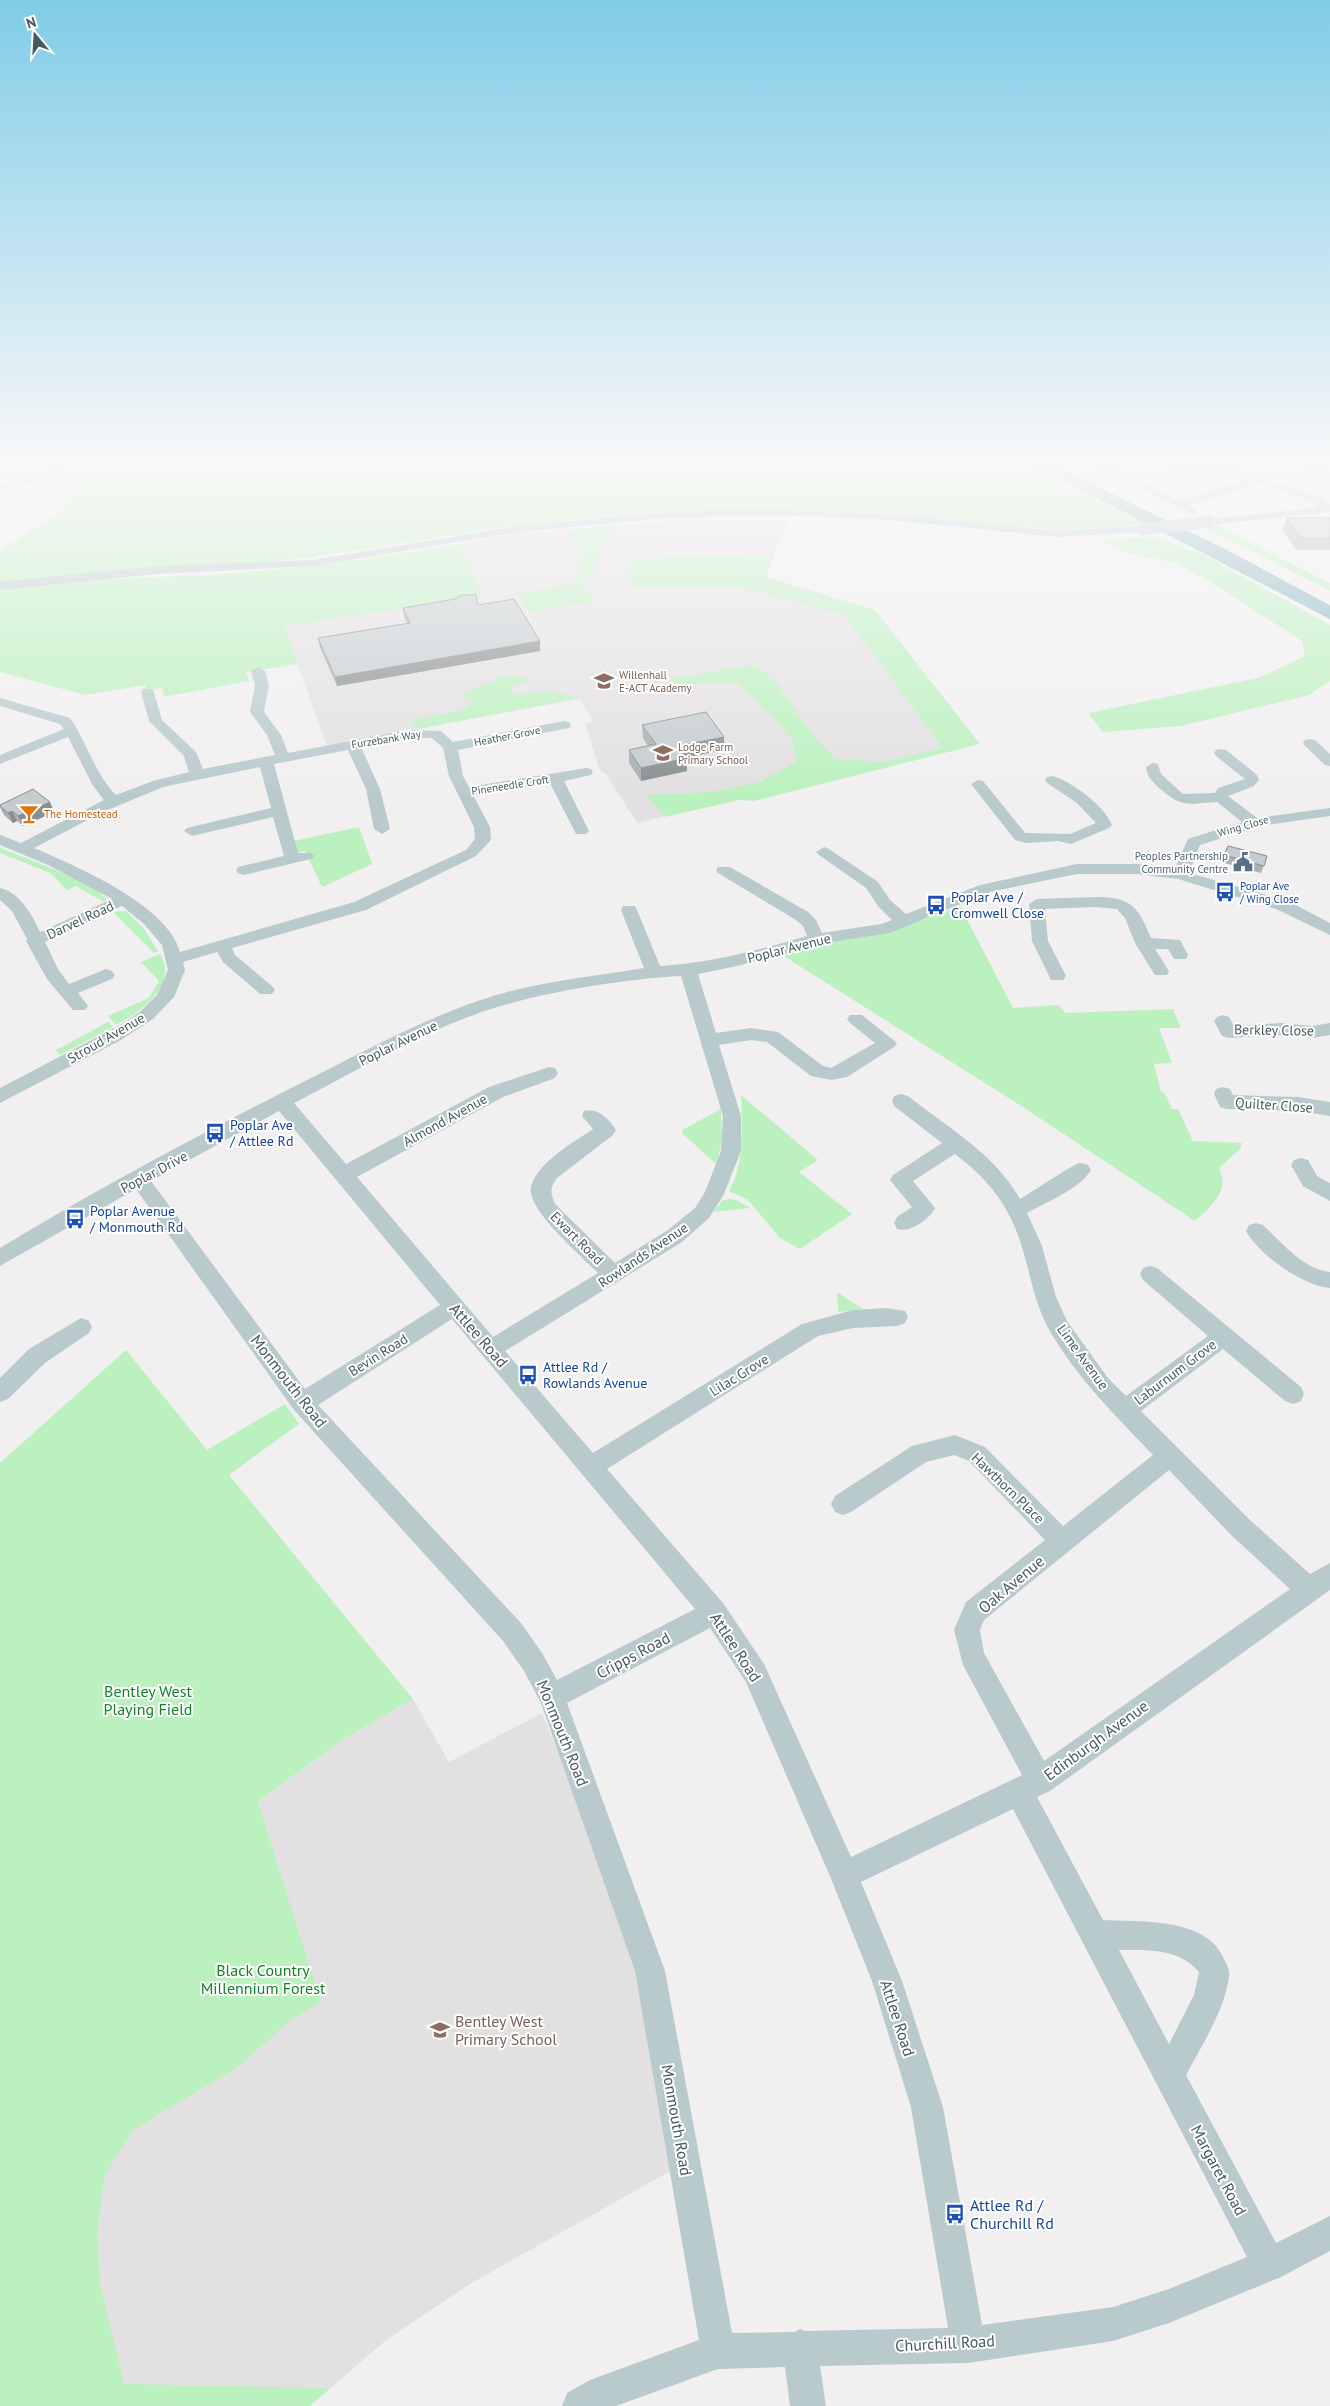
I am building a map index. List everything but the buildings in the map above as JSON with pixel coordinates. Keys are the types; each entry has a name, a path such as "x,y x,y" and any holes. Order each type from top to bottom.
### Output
{"highway":[{"path":"1255,572 1330,613"},
{"path":"1275,572 1330,602"}],"street":[{"path":"0,586 129,572"},
{"path":"258,671 262,685 257,712 274,734 283,758"},
{"path":"148,692 156,721 191,755 197,774"},
{"path":"0,702 65,721 93,778 105,794 115,803"},
{"name":"Heather Grove","path":"450,747 564,725"},
{"path":"0,760 70,730"},
{"name":"Furzebank Way","path":"22,849 70,823 156,784 197,774 427,732 436,734 450,747"},
{"path":"1310,743 1330,762"},
{"path":"353,744 373,789 382,829"},
{"path":"0,840 74,870 125,900 158,930 175,959 360,906 471,853 481,844 484,836 456,776 450,747"},
{"path":"1220,753 1250,776 1252,780 1223,791 1220,797"},
{"path":"244,870 299,858 278,811 266,761"},
{"path":"1153,767 1154,775 1178,797 1186,800 1220,797 1252,822"},
{"name":"Pineneedle Croft","path":"465,792 555,778 578,771"},
{"name":"Pineneedle Croft","path":"555,778 578,814 581,831"},
{"path":"1052,780 1091,806 1104,822 1098,828 1071,839"},
{"path":"978,784 994,803 998,815 1020,837 1033,839 1061,836 1071,839 1076,842 1088,868"},
{"path":"191,832 278,811"},
{"name":"Wing Close","path":"1180,875 1193,842 1252,822 1279,816 1330,812"},
{"path":"824,852 872,885 884,903 904,922"},
{"name":"Poplar Avenue","path":"282,1101 426,1028 487,1004 571,985 654,972 688,970 737,961 817,939 860,934 904,922 986,888 1052,872 1088,868 1137,869 1180,875 1282,905 1330,930"},
{"path":"724,870 802,916 810,924 817,939"},
{"path":"1012,881 1032,896 1037,904 1040,941 1057,976"},
{"name":"Darvel Road","path":"2,896 12,901 21,912 50,971 79,1006"},
{"name":"Darvel Road","path":"34,941 125,900"},
{"path":"1037,904 1109,902 1121,904 1138,926 1148,956 1161,971"},
{"path":"629,910 654,972"},
{"path":"1143,943 1174,944 1180,955"},
{"path":"222,946 229,958 267,986"},
{"name":"Stroud Avenue","path":"0,1096 122,1031 150,1013 172,985 176,972 175,959"},
{"name":"Rowlands Avenue","path":"491,1349 675,1236 702,1213 714,1194 731,1151 732,1116 688,970"},
{"path":"68,992 106,975"},
{"path":"708,1040 751,1034 772,1036 817,1071 822,1074 831,1074 841,1072 888,1043 856,1019"},
{"name":"Berkley Close","path":"1223,1020 1228,1032 1281,1029 1312,1032 1330,1029"},
{"name":"Almond Avenue","path":"345,1174 496,1092 549,1073"},
{"name":"Quilter Close","path":"1223,1094 1227,1102 1298,1104 1330,1109"},
{"name":"Attlee Road","path":"282,1101 345,1174 454,1307 714,1612 755,1673 844,1875 887,1981 927,2107 968,2345"},
{"name":"Poplar Drive","path":"0,1258 69,1216 140,1180 282,1101"},
{"name":"Lime Avenue","path":"901,1101 988,1169 1016,1210 1032,1246 1045,1297 1059,1327 1100,1385 1241,1528 1319,1582"},
{"name":"Ewart Road","path":"591,1116 606,1130 579,1148 548,1176 541,1184 542,1196 548,1209 614,1275"},
{"path":"904,1222 925,1208 900,1180 954,1144"},
{"path":"1301,1165 1310,1181 1330,1193"},
{"path":"1016,1210 1053,1190 1081,1170"},
{"name":"Monmouth Road","path":"140,1180 302,1403 512,1632 533,1662 557,1710 650,1971 718,2351"},
{"path":"1256,1231 1276,1250 1310,1275 1325,1281 1330,1280"},
{"name":"Laburnum Grove","path":"1150,1274 1293,1394"},
{"name":"Bevin Road","path":"302,1403 454,1307"},
{"name":"Lilac Grove","path":"592,1467 810,1330 834,1320 869,1316 897,1316"},
{"path":"0,1392 37,1356 81,1327"},
{"name":"Laburnum Grove","path":"1126,1410 1224,1336"},
{"name":"Hawthorn Place","path":"842,1504 920,1453 955,1445 976,1454 1062,1542"},
{"name":"Oak Avenue","path":"1030,1787 972,1656 967,1630 975,1611 1168,1456"},
{"name":"Edinburgh Avenue","path":"844,1875 1030,1787 1319,1582"},
{"name":"Cripps Road","path":"557,1710 714,1612"},
{"name":"Margaret Road","path":"1030,1787 1095,1935 1270,2265"},
{"path":"1095,1935 1178,1940 1194,1946 1213,1966 1215,1976 1209,1994 1169,2074"},
{"name":"Churchill Road","path":"580,2406 603,2393 718,2351 800,2347 968,2345 1113,2324 1169,2306 1270,2265 1330,2234"},
{"path":"800,2347 808,2406"}],"shaded area":[{"name":"Willenhall E-ACT Academy","path":"472,572 767,572 766,576 852,612 943,748 825,775 637,823 606,774 600,771 585,723 593,721 579,699 327,746 284,626 482,597"},
{"name":"Bentley West Primary School","path":"413,1699 449,1762 542,1713 585,1815 624,1920 655,2064 681,2165 470,2284 385,2341 310,2406 84,2406 27,2162 227,1826 339,1742"}],"green space":[{"path":"0,572 138,572 0,584"},
{"path":"245,572 472,572 482,597 285,626 298,664 246,672 249,681 164,697 162,688 146,690 145,685 85,695 0,672 0,589 58,582"},
{"path":"578,572 592,572 581,583 594,601 529,612 518,594 577,583"},
{"path":"630,572 768,572 766,577 875,610 980,744 754,801 739,800 665,817 646,795 711,792 761,782 797,761 791,737 739,683 712,682 677,687 672,679 755,664 777,684 815,738 836,759 883,762 943,748 844,615 743,588 629,588"},
{"path":"1193,572 1235,572 1330,625 1330,681 1309,695 1181,726 1103,732 1088,713 1258,678 1305,656 1302,641"},
{"path":"1293,572 1309,572 1330,583 1330,591"},
{"path":"514,675 531,681 512,686 514,695 546,691 579,698 417,729 411,720 463,710 474,701 461,694 497,679"},
{"path":"359,827 372,864 322,887 305,851 297,853 294,841"},
{"path":"0,848 40,863 88,885 106,899 104,902 76,886 67,890 50,873 0,853"},
{"path":"960,906 1013,1008 1059,1005 1065,1013 1173,1009 1181,1028 1159,1028 1172,1063 1154,1064 1161,1092 1165,1093 1172,1109 1178,1109 1193,1141 1242,1143 1240,1149 1219,1168 1222,1184 1217,1198 1195,1221 1026,1109 779,953 914,923"},
{"path":"126,911 144,929 158,951 154,953 113,912"},
{"path":"160,954 165,965 165,976 161,987 154,997 136,1013 116,1025 108,1016 149,998 159,981 141,962"},
{"path":"108,1022 113,1027 60,1055 56,1050"},
{"path":"741,1095 818,1160 799,1172 852,1214 800,1249 780,1238 748,1200 729,1191 738,1169 740,1156 742,1132"},
{"path":"721,1109 722,1140 718,1157 721,1164 715,1163 682,1133 682,1130"},
{"path":"728,1199 736,1200 750,1208 713,1212 722,1201"},
{"path":"837,1292 863,1309 838,1312"},
{"name":"Bentley West Playing Field","path":"126,1350 207,1450 285,1404 299,1424 229,1475 413,1699 339,1742 258,1802 321,2002 290,2020 241,2065 133,2130 105,2175 97,2230 100,2284 124,2384 330,2388 310,2406 0,2406 0,1463"}],"place":[{"name":"Willenhall E-ACT Academy","path":"604,681"},
{"name":"Lodge Farm Primary School","path":"663,753"},
{"name":"The Homestead","path":"29,814"},
{"name":"Peoples Partnership Community Centre","path":"1243,862"},
{"name":"Poplar Ave / Wing Close","path":"1225,892"},
{"name":"Poplar Ave / Cromwell Close","path":"936,905"},
{"name":"Poplar Ave / Attlee Rd","path":"215,1133"},
{"name":"Poplar Avenue / Monmouth Rd","path":"75,1219"},
{"name":"Attlee Rd / Rowlands Avenue","path":"528,1375"},
{"name":"Bentley West Primary School","path":"440,2030"},
{"name":"Attlee Rd / Churchill Rd","path":"955,2214"}],"park label":[{"name":"Black Country Millennium Forest","path":"263,1979"}]}
